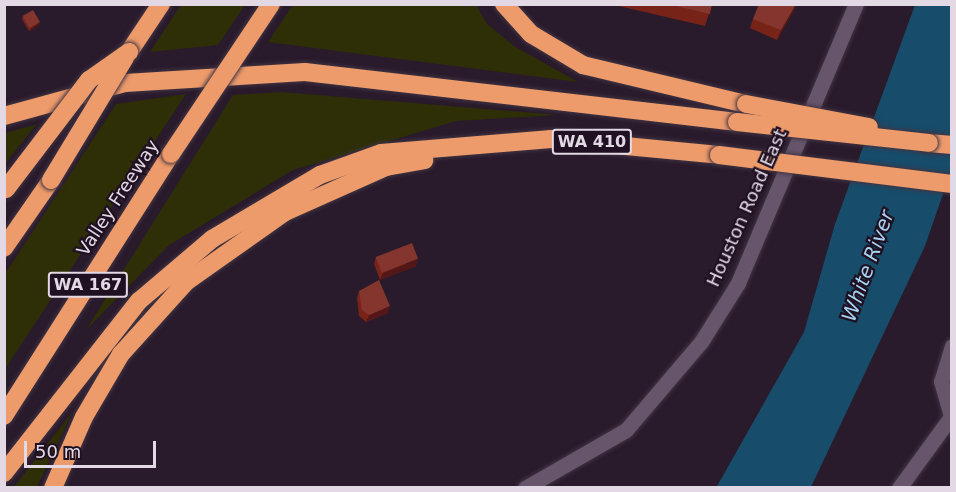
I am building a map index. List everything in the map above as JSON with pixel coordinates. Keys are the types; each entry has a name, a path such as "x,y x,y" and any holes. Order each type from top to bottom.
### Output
{"highway":[{"path":"4,248 51,180 160,4"},
{"name":"Valley Freeway","path":"4,416 171,154 271,4"},
{"path":"504,4 531,34 583,65 746,104 928,142"},
{"path":"5,190 88,80 129,52"},
{"path":"4,116 125,83 305,72 737,123 951,145"},
{"name":"WA 410","path":"465,145 551,139 719,155 951,184"},
{"path":"4,473 139,301 212,239 320,175 381,153 465,145"},
{"path":"53,488 84,417 120,354 186,282 253,232 325,192 386,166 465,145"}],"street":[{"name":"Houston Road East","path":"525,488 626,430 701,342 738,283 856,4"},
{"path":"899,488 950,419 941,381 951,346"}],"shaded area":[{"path":"181,5 245,5 218,45 150,52"},
{"path":"293,5 476,5 487,24 514,46 578,82 268,42"},
{"path":"281,92 558,115 456,121 293,170 169,245 86,330 233,95"},
{"path":"186,94 5,369 5,274 116,104"},
{"path":"37,124 5,164 5,133"},
{"path":"73,411 37,487 14,487"}],"water":[{"name":"White River","path":"915,5 951,5 951,171 925,246 811,487 716,488 804,332 835,224"}],"building":[{"path":"668,4 712,4 710,14"},
{"path":"759,4 796,4 781,30 753,19"},
{"path":"33,10 40,22 30,28 23,16"},
{"path":"412,243 418,259 382,273 376,257"},
{"path":"379,280 390,306 369,315 362,310 359,291"}]}
